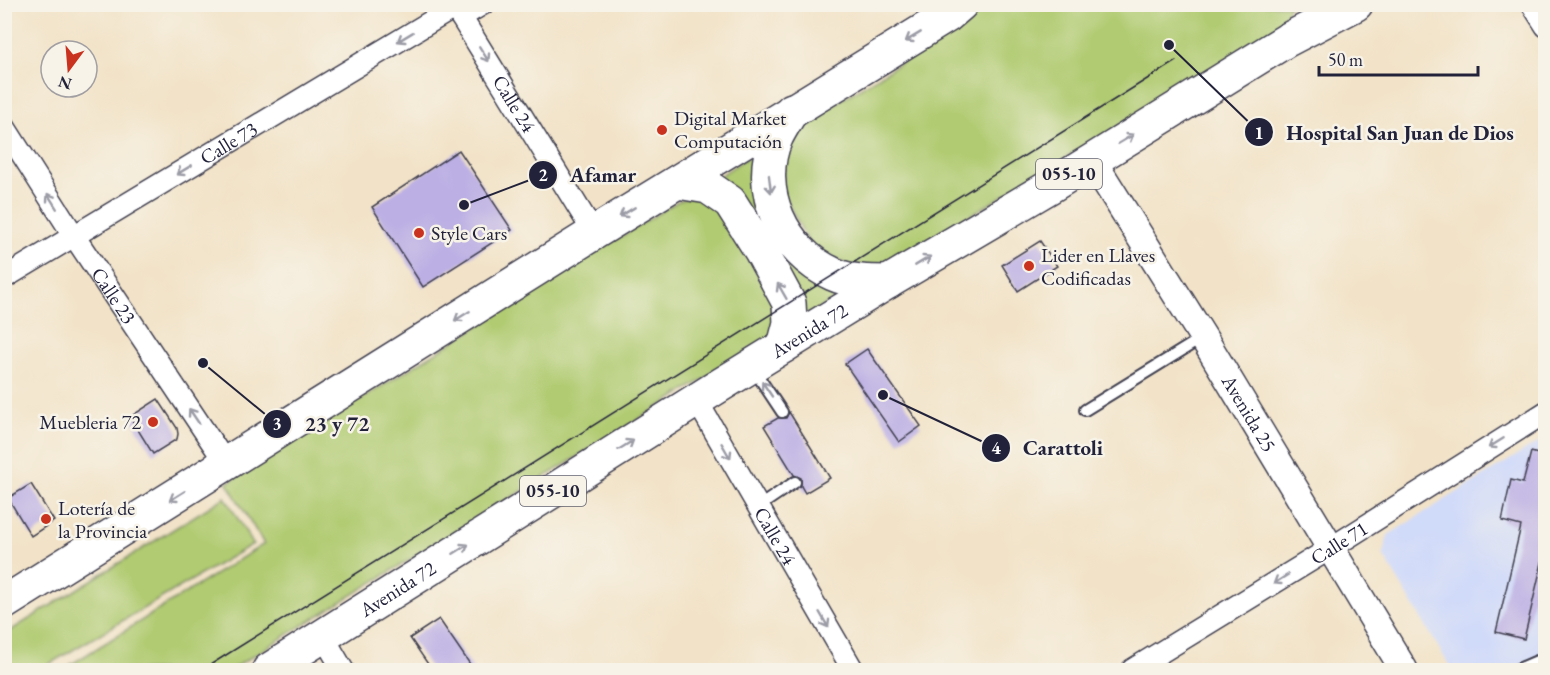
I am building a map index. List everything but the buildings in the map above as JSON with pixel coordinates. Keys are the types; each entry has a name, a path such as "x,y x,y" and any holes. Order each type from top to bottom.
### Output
{"highway":[{"path":"4,603 594,233 947,16 961,4"},
{"path":"1287,40 1305,4"},
{"name":"Avenida 72","path":"269,670 888,282 1287,40 1356,4"},
{"path":"792,110 775,139 768,171 772,205 786,235 798,250 815,264 835,275 861,282 888,282"},
{"path":"678,182 708,187 730,202 761,251 789,303 790,323 784,346"}],"street":[{"name":"Calle 73","path":"4,279 457,10 483,4"},
{"path":"1532,4 1545,26"},
{"name":"Calle 24","path":"457,10 594,233"},
{"name":"Calle 23","path":"4,126 226,465"},
{"name":"Avenida 25","path":"1092,160 1203,337 1404,670"},
{"name":"Calle 24","path":"697,401 853,670"},
{"name":"Calle 71","path":"1132,670 1331,548 1545,412"},
{"path":"323,636 343,670"}],"lane":[{"path":"1085,410 1203,337"},
{"path":"751,366 782,412"},
{"path":"758,507 795,482"},
{"path":"1516,670 1537,661 1545,663"}],"shaded area":[{"path":"1545,438 1545,670 1452,670 1383,555 1388,535"}],"green space":[{"path":"993,5 1290,5 1282,21 1260,42 895,260 870,266 850,266 811,247 781,190 788,146 798,131 812,118"},
{"path":"757,151 753,176 756,205 772,243 789,264 804,277 846,292 801,320 715,179"},
{"path":"693,196 711,201 779,303 771,338 230,670 62,670 264,544 227,483 678,201"},
{"path":"225,497 253,544 39,670 5,670 5,634"}],"tram line":[{"path":"202,670 1176,61"}],"place":[{"name":"Hospital San Juan de Dios","path":"1169,45"},
{"name":"Digital Market Computación","path":"662,130"},
{"name":"Afamar","path":"464,205"},
{"name":"Style Cars","path":"419,233"},
{"name":"Lider en Llaves Codificadas","path":"1029,266"},
{"name":"23 y 72","path":"203,363"},
{"name":"Carattoli","path":"883,395"},
{"name":"Muebleria 72","path":"153,422"},
{"name":"Lotería de la Provincia","path":"46,519"}]}
